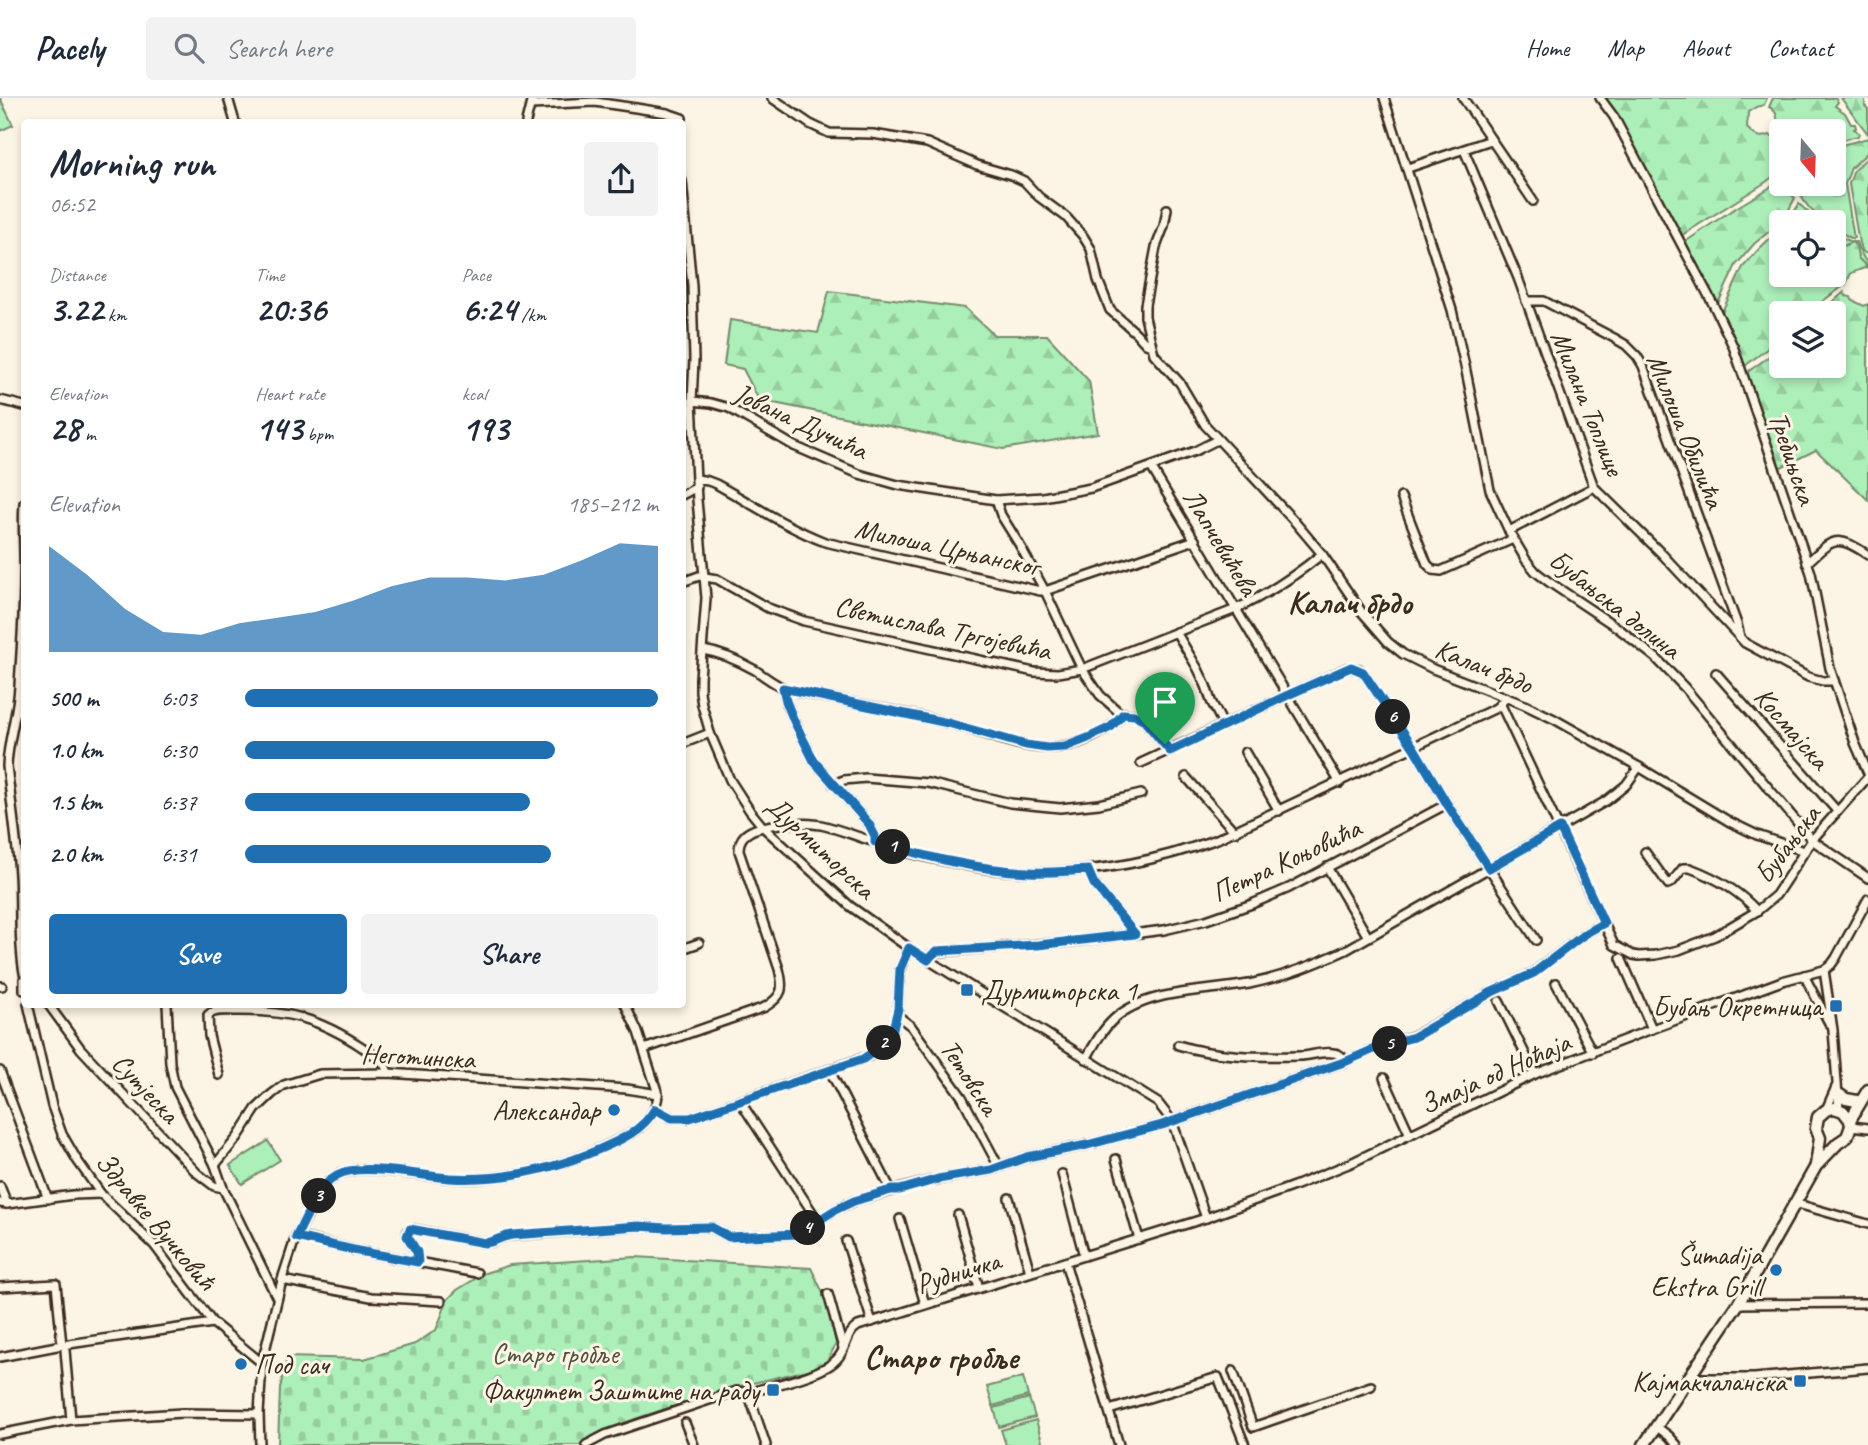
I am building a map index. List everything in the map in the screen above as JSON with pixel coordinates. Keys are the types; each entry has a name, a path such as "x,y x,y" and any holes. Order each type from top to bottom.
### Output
{"street":[{"path":"228,98 234,119"},
{"path":"772,98 810,124 829,133 873,134 927,143 977,165 1024,181 1039,197 1066,217 1083,236 1091,249 1098,280 1110,310 1151,346"},
{"name":"Бубањска долина","path":"1384,98 1452,310 1490,490 1526,560 1536,572 1618,628 1656,658 1812,839 1868,878"},
{"path":"1463,98 1533,201"},
{"name":"Требињска","path":"1600,98 1614,117 1733,346 1814,584 1824,647 1868,775"},
{"path":"527,119 531,102 636,107 681,119"},
{"path":"1408,168 1492,140"},
{"name":"Милана Топлице","path":"1464,150 1511,260 1594,487 1751,647 1808,677 1834,681"},
{"name":"Калач брдо","path":"1167,209 1144,305 1151,346 1157,359 1180,383 1217,440 1322,554 1361,611 1388,642 1433,669 1540,711 1730,822 1766,839 1804,851"},
{"name":"Дурмиторска","path":"686,223 692,286 692,401 706,607 700,692 710,733 738,793 763,827 850,906 909,948 1151,1098 1172,1121 1206,1218"},
{"name":"Милоша Обилића","path":"1526,301 1544,301 1620,341 1637,356 1643,366 1723,585 1740,638"},
{"path":"0,400 21,405"},
{"name":"Јована Дучића","path":"692,401 729,408 794,446 859,474 898,485 996,500 1069,493 1091,488 1195,451 1217,440"},
{"name":"Лапчевићева","path":"1151,467 1340,782"},
{"name":"Милоша Црњанског","path":"697,483 708,481 716,484 784,524 825,542 1045,591 1195,540"},
{"path":"686,492 697,483"},
{"path":"1401,497 1427,564 1433,570 1441,571 1511,535 1594,487"},
{"path":"996,500 1001,515 1045,591 1082,669 1100,695 1123,714 1143,719 1170,751"},
{"path":"1807,563 1826,545 1839,541 1852,544 1868,555"},
{"name":"Светислава Тргојевића","path":"705,576 717,579 775,611 804,621 1034,672 1058,673 1082,669 1236,609 1287,581 1322,554"},
{"path":"686,580 705,576"},
{"path":"1176,632 1198,669 1224,726"},
{"path":"702,650 734,660 783,688 948,723 1026,745 1065,747 1111,727 1123,714"},
{"path":"21,652 19,691 7,766 17,845 21,954"},
{"path":"1141,763 1347,668 1355,667 1363,672 1414,748 1447,804 1536,940"},
{"name":"Космајска","path":"1716,673 1837,811"},
{"path":"783,688 786,701 814,761 869,824 875,842"},
{"path":"644,1049 765,1007 780,993 782,988 779,969 739,849 743,836 763,827 819,825 950,863 995,869 1030,872 1088,870 1122,865 1166,856 1235,832 1501,705 1506,698"},
{"path":"418,1262 417,1252 407,1236 410,1229 485,1243 512,1235 639,1226 711,1227 729,1237 794,1234 802,1232 845,1205 891,1190 999,1167 1027,1157 1087,1145 1172,1121 1426,1031 1492,992 1534,973 1586,933 1604,923 1501,705"},
{"path":"686,742 710,733"},
{"path":"1245,752 1279,811"},
{"path":"1086,1059 1109,1024 1140,1003 1165,996 1250,984 1322,961 1614,796 1639,767"},
{"name":"Бубањска","path":"1604,923 1614,945 1639,956 1656,956 1708,940 1757,911 1776,895 1812,839 1868,775"},
{"path":"833,784 866,778 928,783 1010,803 1060,808 1099,804 1141,794"},
{"path":"1186,778 1235,832"},
{"name":"Петра Коњовића","path":"928,960 937,951 1038,945 1135,934 1176,928 1221,915 1269,897 1447,804"},
{"path":"1645,852 1668,884 1683,868 1690,867 1728,887 1757,911"},
{"path":"1327,867 1368,937"},
{"path":"1088,870 1094,884 1135,934"},
{"path":"1644,1445 1738,1304 1816,1166 1847,1137 1846,1116 1837,1090 1833,1030 1824,970 1836,958 1868,899"},
{"path":"686,948 699,943"},
{"path":"655,1109 666,1116 681,1119 700,1115 830,1071 874,1053 890,1035 897,1015 900,969 909,948"},
{"path":"1620,958 1653,1029"},
{"name":"Змаја од Ноћаја","path":"1206,1218 1351,1163 1535,1074 1653,1029 1824,970"},
{"path":"1804,975 1833,1030"},
{"path":"1556,983 1593,1053"},
{"path":"1499,1001 1535,1074"},
{"name":"Здравке Вучковић","path":"29,1008 57,1123 77,1160 100,1194 154,1245 214,1324 262,1363"},
{"name":"Сутјеска","path":"51,1008 81,1049 197,1173 214,1186 223,1188"},
{"path":"167,1008 170,1063 175,1087 278,1298"},
{"path":"260,1445 262,1363 282,1280 296,1237 325,1186 340,1173 364,1170 464,1179 498,1177 560,1164 619,1141 644,1124 655,1109 658,1094 627,1008"},
{"path":"219,1074 212,1052 207,1018 211,1012 236,1010 278,1012 326,1025 376,1056 386,1066 388,1073"},
{"name":"Тетовска","path":"897,1015 911,1026 962,1097 999,1167"},
{"path":"1178,1045 1225,1054 1302,1056 1333,1053 1347,1061"},
{"path":"0,1071 48,1199"},
{"path":"830,1071 891,1190"},
{"name":"Неготинска","path":"215,1165 256,1109 284,1085 320,1074 388,1073 658,1094"},
{"path":"1384,1078 1410,1135"},
{"path":"1837,1090 1846,1099 1863,1096"},
{"path":"1837,1090 1816,1122 1820,1138 1825,1142 1838,1143"},
{"path":"1846,1116 1863,1096"},
{"path":"740,1101 818,1221"},
{"path":"1826,1110 1846,1116 1868,1128"},
{"path":"1816,1166 1820,1138"},
{"path":"1116,1158 1139,1239"},
{"path":"1062,1174 1084,1256"},
{"path":"0,1186 3,1204 100,1194"},
{"path":"1009,1198 1030,1272"},
{"path":"1794,1203 1868,1224"},
{"path":"958,1215 979,1287"},
{"name":"Рудничка","path":"586,1445 605,1435 736,1391 752,1398 758,1390 827,1367 839,1357 851,1330 872,1322 1206,1218"},
{"path":"900,1219 925,1304"},
{"path":"296,1237 477,1273"},
{"path":"846,1241 872,1322"},
{"path":"1065,1262 1119,1445"},
{"path":"282,1280 370,1297 441,1301"},
{"path":"0,1287 56,1284 71,1420"},
{"path":"828,1294 843,1349"},
{"path":"1738,1304 1868,1303"},
{"path":"0,1357 214,1324"},
{"path":"1690,1378 1754,1378 1868,1368"},
{"path":"1233,1371 1253,1427 1371,1386"},
{"path":"1109,1410 1218,1377 1245,1445"},
{"path":"752,1398 766,1445"},
{"path":"0,1434 71,1420 182,1413 259,1415"},
{"path":"685,1423 694,1445"},
{"path":"1657,1427 1677,1445"}],"green space":[{"path":"0,98 13,125 0,131"},
{"path":"1605,98 1767,98 1764,105 1748,112 1747,128 1757,136 1769,135 1769,180 1679,237"},
{"path":"1773,98 1835,98 1838,102 1835,106 1845,113 1851,124 1855,124 1854,129 1859,133 1858,136 1846,139 1846,119 1777,119 1769,107"},
{"path":"1841,98 1865,98 1868,134"},
{"path":"1868,138 1868,152 1851,168 1846,181 1846,144"},
{"path":"1868,157 1868,255 1862,251 1859,243 1849,184 1854,170"},
{"path":"1769,188 1769,196 1795,198 1789,210 1769,210 1769,232 1736,265 1715,310 1682,244"},
{"path":"1846,190 1854,238 1846,235 1846,210 1811,210 1801,196 1846,196"},
{"path":"1799,204 1806,210 1795,210"},
{"path":"1769,239 1769,287 1842,287 1823,301 1769,301 1769,347 1741,369 1719,318 1743,267"},
{"path":"1846,239 1856,242 1868,269 1864,268 1866,267 1858,259 1857,252 1846,252"},
{"path":"1852,242 1856,246 1858,258 1867,267 1851,273 1846,284 1846,245"},
{"path":"829,291 965,308 994,335 1047,335 1089,381 1098,433 1003,449 759,400 743,369 724,365 730,320 818,333"},
{"path":"1844,292 1846,296 1864,306 1868,304 1868,500 1816,450 1777,469 1742,376 1769,357 1769,378 1846,378 1846,301 1834,301"},
{"path":"268,1141 280,1160 242,1184 230,1165"},
{"name":"Старо гробље","path":"636,1257 811,1268 826,1299 836,1344 827,1361 812,1369 723,1390 635,1419 589,1438 579,1445 278,1445 280,1388 287,1357 364,1359 415,1344 436,1330 448,1299 457,1290 485,1273 510,1265"},
{"path":"1023,1377 1028,1396 993,1406 987,1387"},
{"path":"1029,1398 1035,1417 999,1427 994,1408"},
{"path":"1036,1420 1043,1445 1006,1445 1001,1430"}],"place":[{"name":"Дурмиторска 1","path":"967,990"},
{"name":"Бубањ Окретница","path":"1836,1006"},
{"name":"Александар","path":"614,1110"},
{"name":"Šumadija Ekstra Grill","path":"1776,1270"},
{"name":"Под сач","path":"241,1364"},
{"name":"Кајмакчаланска","path":"1800,1381"},
{"name":"Факултет Заштите на раду","path":"773,1390"}],"district":[{"name":"Калач брдо","path":"1350,602"},
{"name":"Старо гробље","path":"941,1357"}],"route":[{"path":"1347,668 1359,669 1414,748 1489,868 1560,828 1604,923 1586,933 1534,973 1492,992 1414,1037 1381,1046 1347,1061 1162,1125 1087,1145 1027,1157 991,1170 938,1179 854,1201 797,1234 729,1237 711,1227 639,1226 512,1235 485,1243 410,1229 406,1233 417,1252 418,1262 296,1237 325,1186 340,1173 364,1170 464,1179 529,1172 582,1157 619,1141 644,1124 655,1109 672,1118 690,1118 863,1059 879,1048 893,1029 898,1009 898,978 909,948 928,960 937,951 1006,948 1135,934 1094,884 1088,870 1030,872 995,869 950,863 875,842 869,824 814,761 794,721 783,688 948,723 1026,745 1047,748 1077,743 1111,727 1123,714 1137,715 1165,744 1170,751 1347,668"}]}
